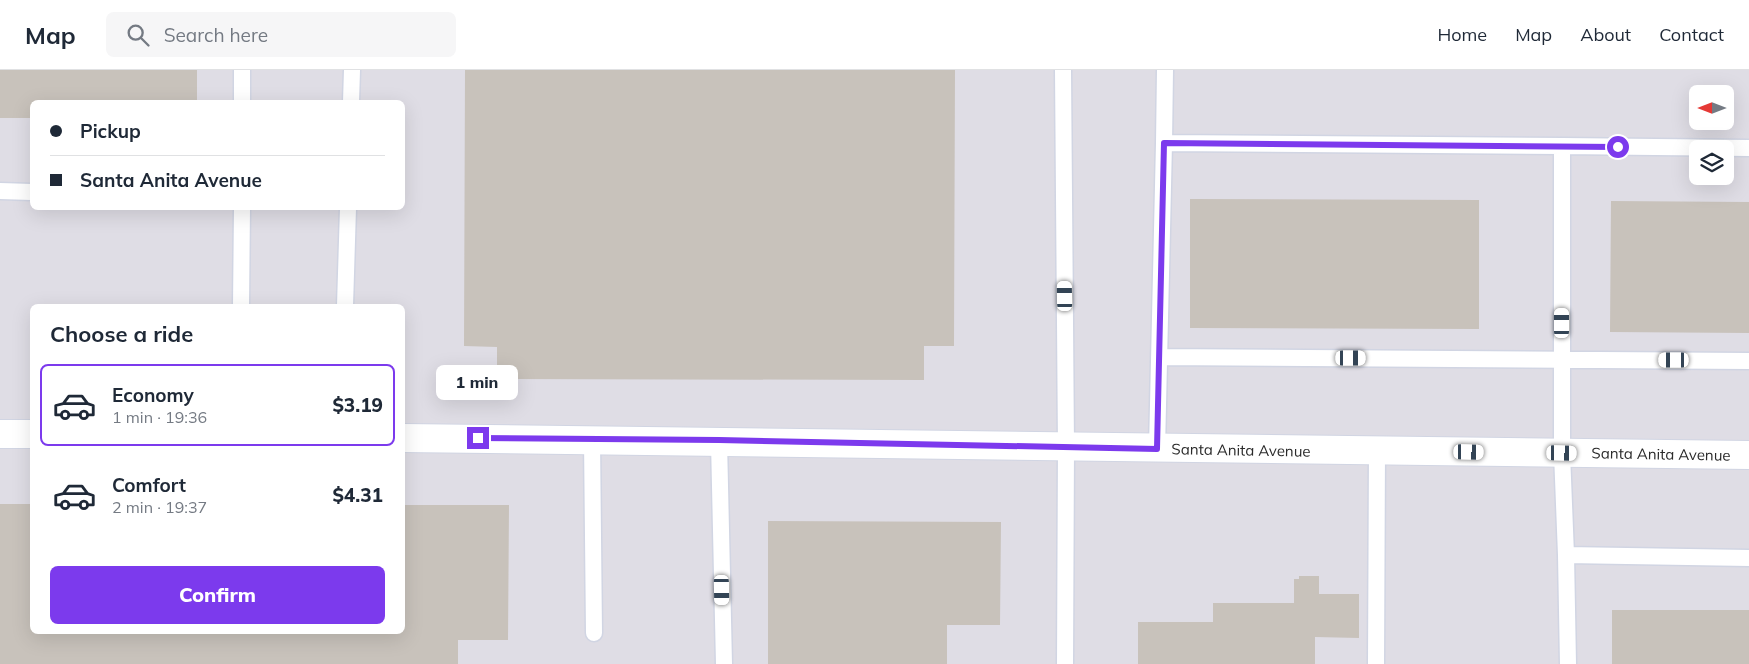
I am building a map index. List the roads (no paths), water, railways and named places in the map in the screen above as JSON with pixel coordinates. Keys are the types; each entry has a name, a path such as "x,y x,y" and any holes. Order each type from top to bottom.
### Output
{"street":[{"path":"0,434 30,434"},
{"name":"Santa Anita Avenue","path":"405,438 719,440 1066,448 1749,455"}],"lane":[{"path":"242,70 242,100"},
{"path":"351,100 352,70"},
{"path":"1063,70 1066,448 1065,664"},
{"path":"1157,449 1165,70"},
{"path":"1164,143 1749,148"},
{"path":"1562,146 1562,453 1568,664"},
{"path":"0,191 30,192"},
{"path":"241,304 242,210"},
{"path":"345,304 348,210"},
{"path":"1159,357 1749,361"},
{"path":"592,439 594,633"},
{"path":"719,440 724,664"},
{"path":"1376,664 1377,451"},
{"path":"1566,555 1749,558"}]}
